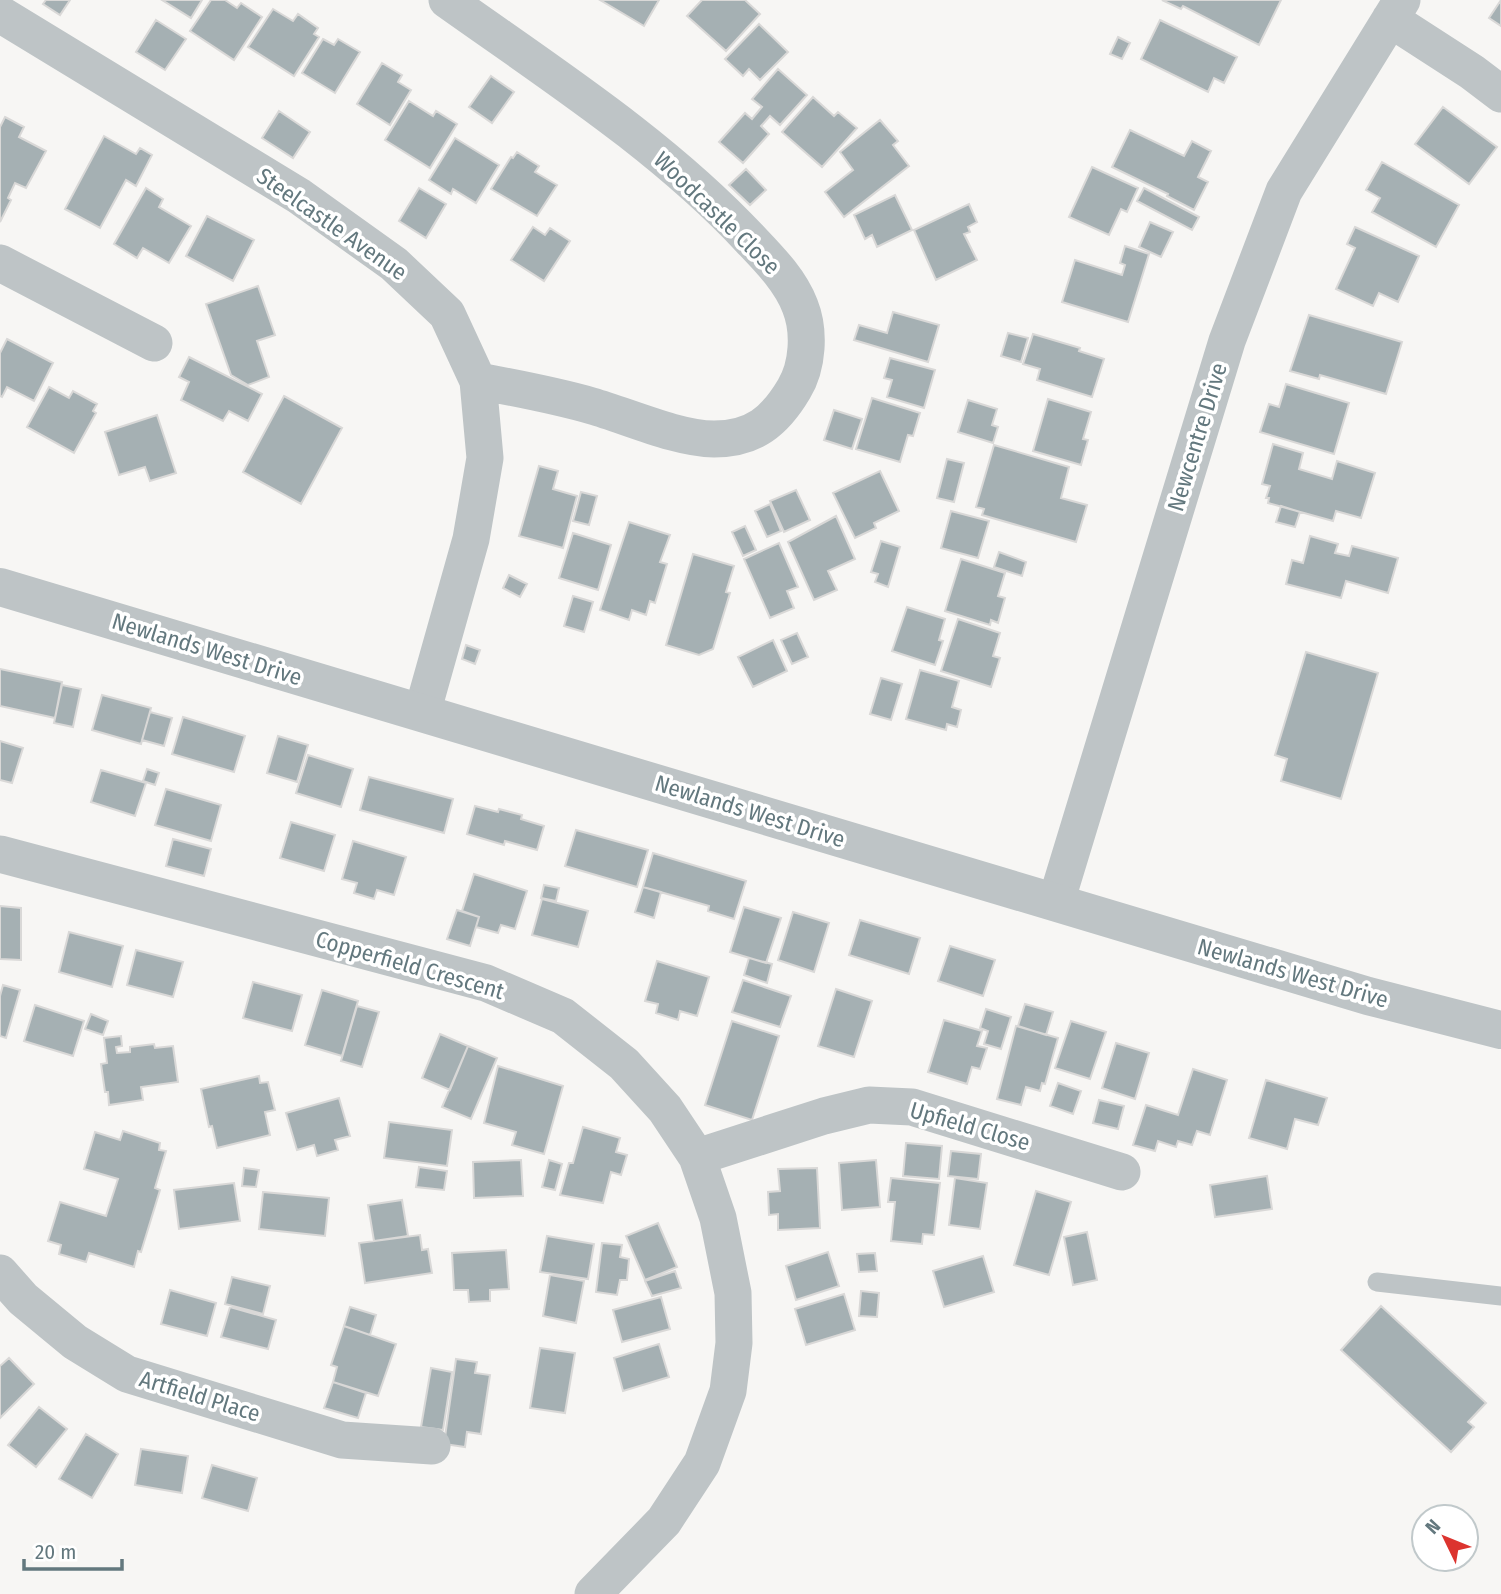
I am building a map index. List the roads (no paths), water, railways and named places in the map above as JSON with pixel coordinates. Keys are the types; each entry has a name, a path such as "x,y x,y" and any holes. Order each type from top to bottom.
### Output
{"street":[{"name":"Woodcastle Close","path":"447,0 612,117 698,188 782,273 800,306 804,325 806,355 793,391 781,410 764,426 737,437 712,439 666,429 591,405 478,381"},
{"path":"1396,10 1501,94"},
{"name":"Newcentre Drive","path":"1056,902 1227,341 1284,191 1396,10"},
{"name":"Steelcastle Avenue","path":"0,14 299,196 394,264 447,314 478,381 485,458 474,526 422,713"},
{"path":"0,263 154,343"},
{"name":"Newlands West Drive","path":"0,587 1368,996 1501,1030"},
{"name":"Copperfield Crescent","path":"0,855 486,983 563,1016 624,1064 665,1110 697,1157 718,1218 733,1293 734,1343 728,1391 702,1463 664,1521 593,1594"},
{"name":"Upfield Close","path":"697,1157 824,1116 869,1105 880,1105 912,1107 1122,1172"},
{"name":"Artfield Place","path":"0,1273 23,1299 75,1342 127,1374 342,1440 432,1446"}],"lane":[{"path":"1377,1282 1501,1296"}]}
